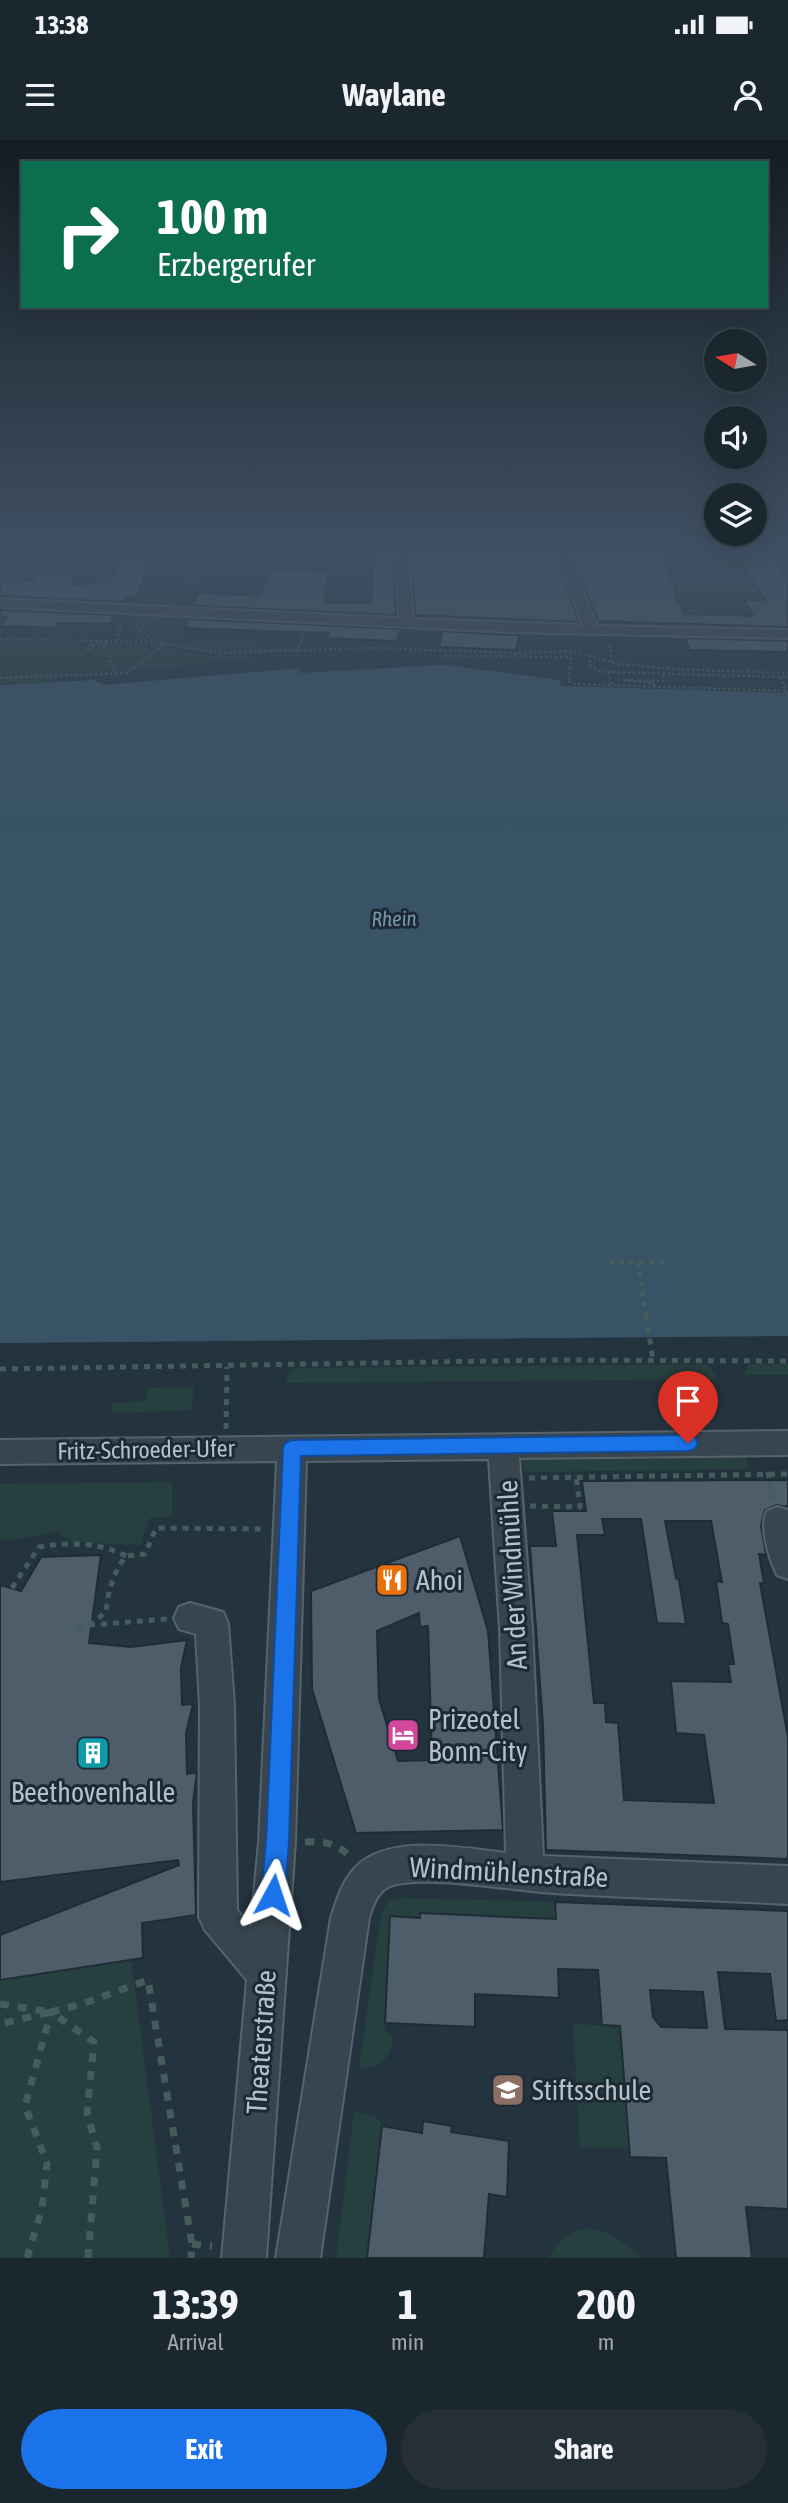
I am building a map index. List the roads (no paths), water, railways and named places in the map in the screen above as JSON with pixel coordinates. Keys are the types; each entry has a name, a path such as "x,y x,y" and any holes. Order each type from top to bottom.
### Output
{"street":[{"name":"Fritz-Schroeder-Ufer","path":"0,1452 503,1445 771,1457"},
{"name":"An der Windmühle","path":"503,1445 516,1629 525,1873"},
{"name":"Theaterstraße","path":"244,2258 277,1842 292,1448"},
{"path":"778,1520 788,1560"},
{"path":"190,1618 212,1623 217,1705 218,1917 266,1973"},
{"name":"Windmühlenstraße","path":"298,2258 350,1918 356,1896 366,1880 390,1868 427,1865 525,1873 788,1885"}],"water":[{"name":"Rhein","path":"445,665 560,680 561,686 788,693 788,1336 0,1343 0,685 94,680 104,685 300,668 300,673"}],"place":[{"name":"Ahoi","path":"392,1580"},
{"name":"Prizeotel Bonn-City","path":"403,1735"},
{"name":"Beethovenhalle","path":"93,1753"},
{"name":"Stiftsschule","path":"508,2090"}]}
